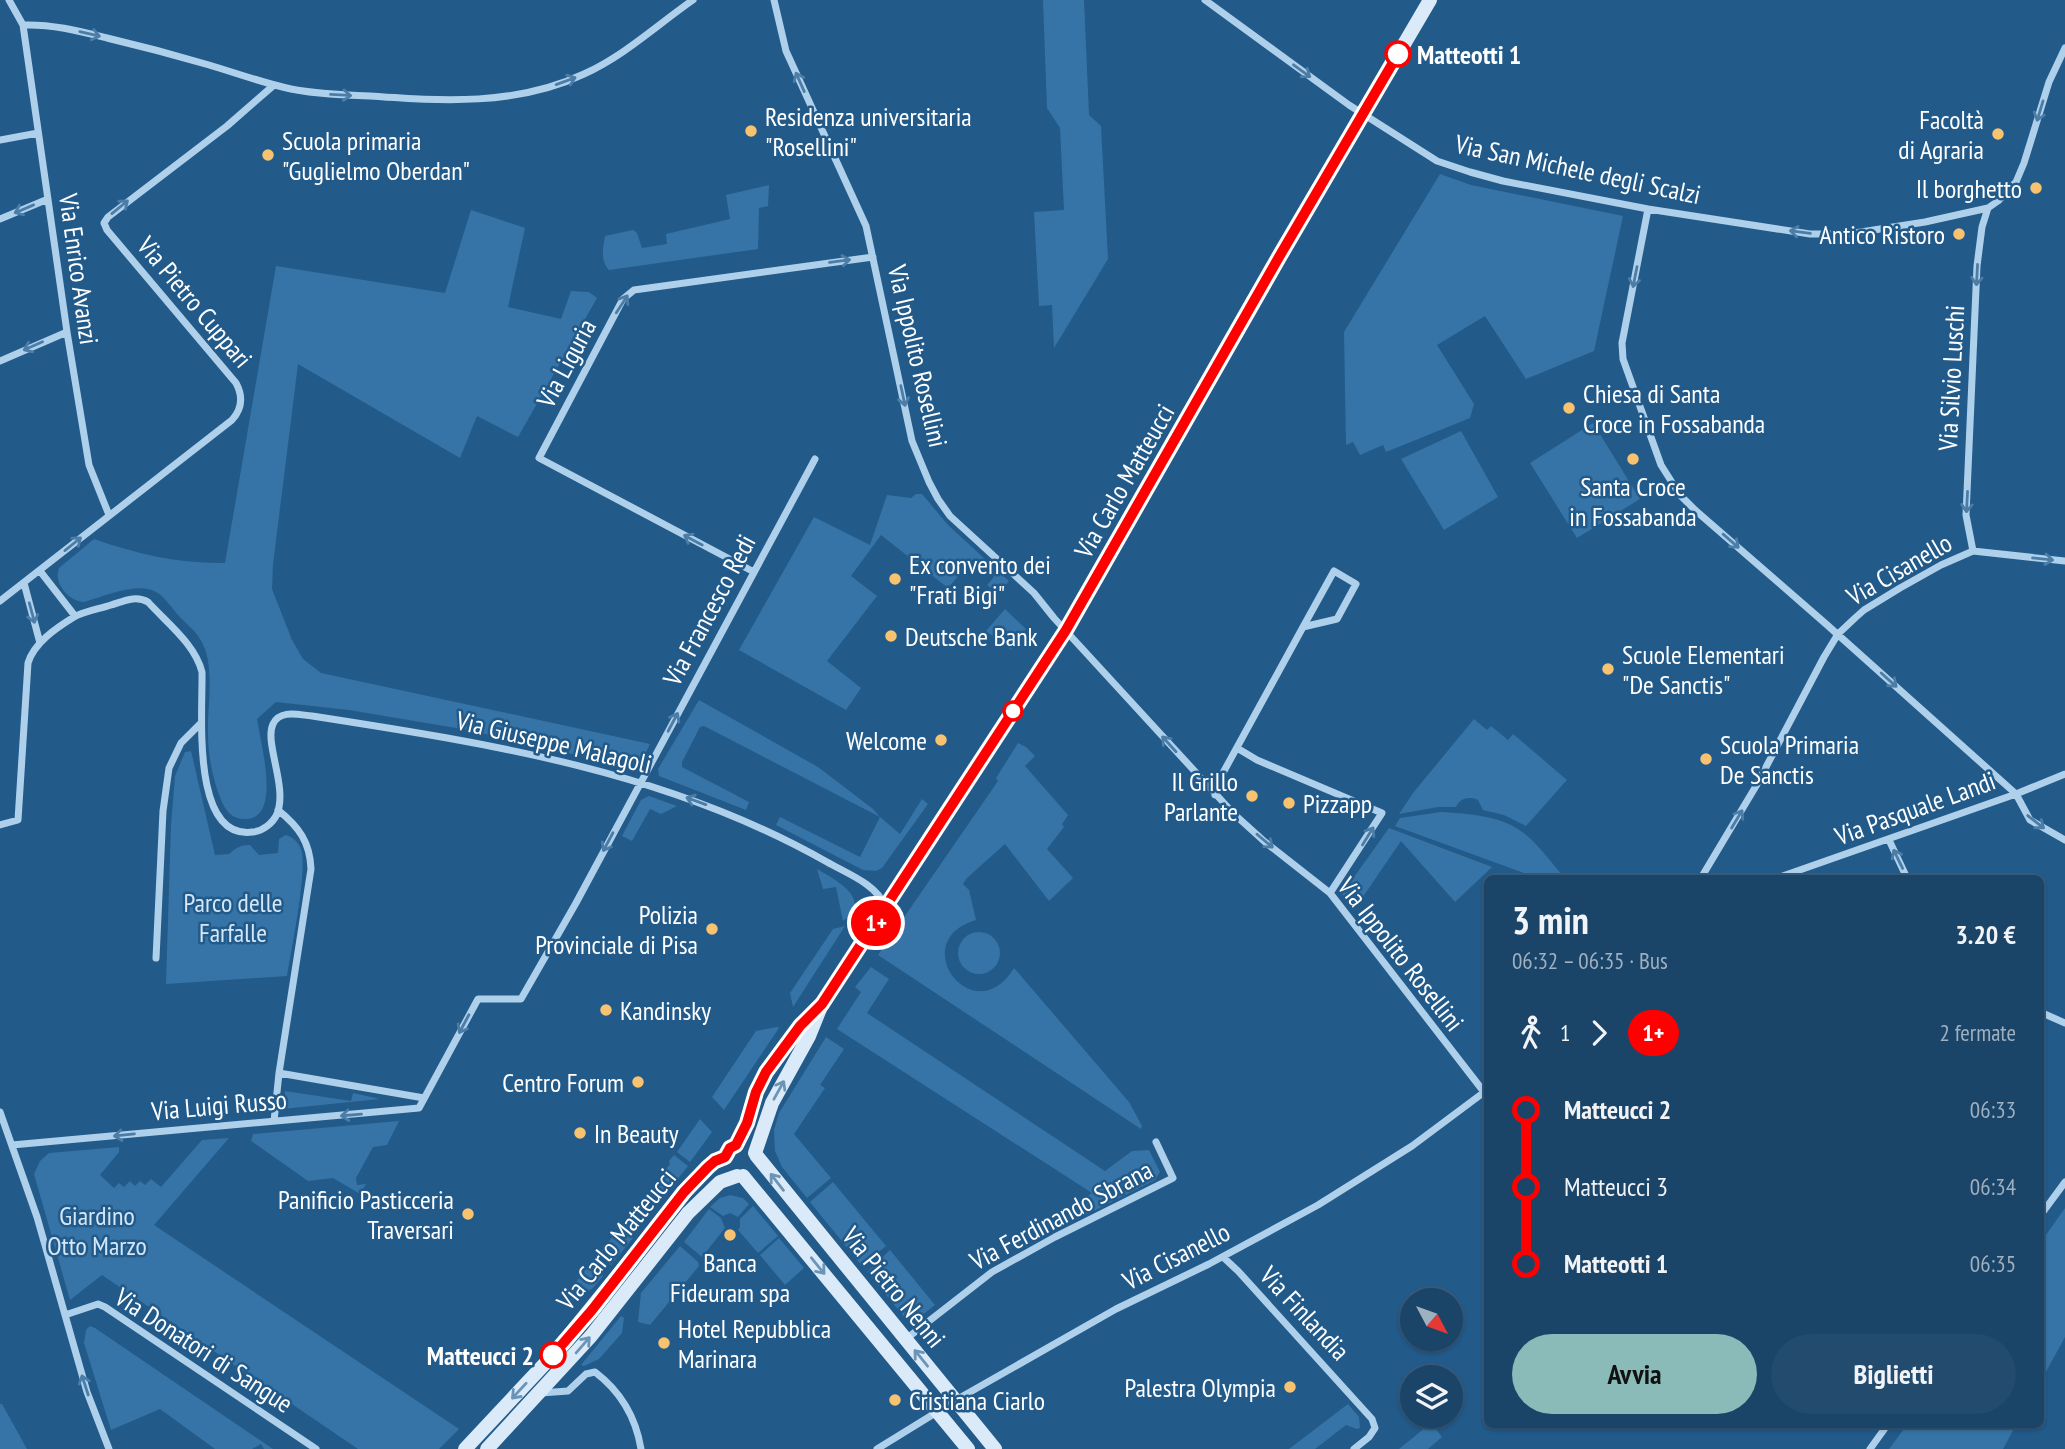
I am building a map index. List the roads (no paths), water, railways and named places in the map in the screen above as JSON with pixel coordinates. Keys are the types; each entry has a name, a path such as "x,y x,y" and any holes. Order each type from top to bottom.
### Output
{"main road":[{"name":"Via Carlo Matteucci","path":"755,1154 772,1103 809,1036 822,1004 1066,630 1430,0"},
{"name":"Via Carlo Matteucci","path":"736,1145 766,1072 800,1026 822,1004"},
{"path":"736,1145 748,1146 755,1154 757,1161 751,1173 740,1176 728,1170 725,1157 730,1148 736,1145"},
{"name":"Via Pietro Nenni","path":"755,1154 995,1449"},
{"name":"Via Carlo Matteucci","path":"465,1449 553,1355 695,1180 711,1164 725,1157"},
{"name":"Via Carlo Matteucci","path":"487,1449 591,1336 688,1213 720,1182 740,1176"},
{"name":"Via Pietro Nenni","path":"740,1176 968,1449"}],"street":[{"path":"9,0 23,25 53,25 112,39 274,85 327,94 429,100 517,96 571,80 624,51 688,2"},
{"name":"Via Ippolito Rosellini","path":"774,0 786,51 866,226 912,441 938,499 950,516 1034,593 1215,795 1265,842 1330,893 1484,1088"},
{"name":"Via San Michele degli Scalzi","path":"1205,0 1363,115 1437,161 1469,173 1648,209 1835,235 1925,222 1988,208"},
{"name":"Via Enrico Avanzi","path":"23,25 66,332 89,465 109,515"},
{"path":"1988,208 2016,182 2049,82 2065,48"},
{"name":"Via Pietro Cuppari","path":"0,601 232,420 237,413 241,398 236,383 107,230 105,220 227,126 274,85"},
{"path":"0,140 38,133"},
{"path":"0,219 48,199"},
{"name":"Via Silvio Luschi","path":"1973,551 1966,515 1979,243 1988,208"},
{"path":"1648,209 1622,343 1623,359 1656,453 1667,476 1680,495 2016,794 2030,820 2065,840"},
{"name":"Via Liguria","path":"754,572 539,458 623,299 634,290 873,257"},
{"path":"0,361 66,332"},
{"name":"Via Francesco Redi","path":"641,782 815,459"},
{"path":"1973,551 2065,561"},
{"name":"Via Cisanello","path":"1704,875 1756,786 1838,634 1864,610 1941,565 1973,551"},
{"path":"40,571 75,616"},
{"path":"1215,795 1224,771 1237,748 1303,627 1334,571 1356,583 1336,618 1303,627"},
{"path":"24,583 40,643"},
{"path":"0,825 18,820 28,663 34,650 75,616 129,599 139,598 148,602 190,647 200,664 205,766 212,807 222,823 235,831 254,832 269,825 278,810 292,821 302,834 309,851 311,869 274,1121"},
{"name":"Via Giuseppe Malagoli","path":"278,810 281,796 272,729 274,721 287,713 400,730 532,754 641,782 750,822 811,853 876,890 886,907"},
{"path":"156,958 163,811 169,768 181,743 201,723"},
{"path":"1237,748 1256,760 1382,813 1330,893"},
{"name":"Via Pasquale Landi","path":"1786,875 2016,794 2065,774"},
{"path":"424,1098 478,999 521,999 641,782"},
{"path":"1889,839 1906,875"},
{"path":"2044,1014 2065,1023"},
{"name":"Via Luigi Russo","path":"12,1145 419,1108 424,1098 279,1073"},
{"name":"Via Cisanello","path":"877,1449 955,1400 1116,1309 1223,1257 1318,1205 1387,1163 1484,1092"},
{"path":"0,1112 37,1216 87,1392 109,1449"},
{"name":"Via Ferdinando Sbrana","path":"906,1339 992,1272 1173,1178 1156,1142"},
{"path":"2044,1211 2065,1182"},
{"name":"Via Finlandia","path":"1223,1257 1372,1419 1375,1428 1369,1437 1354,1449"},
{"name":"Via Donatori di Sangue","path":"65,1315 98,1304 103,1306 316,1449"},
{"path":"540,1392 568,1391 586,1374 595,1372 628,1410 637,1429 641,1449"},
{"path":"1870,1449 1885,1428"}],"place":[{"name":"Matteotti 1","path":"1398,54"},
{"name":"Residenza universitaria \"Rosellini\"","path":"751,131"},
{"name":"Facoltà di Agraria","path":"1998,134"},
{"name":"Scuola primaria \"Guglielmo Oberdan\"","path":"268,155"},
{"name":"Il borghetto","path":"2036,188"},
{"name":"Antico Ristoro","path":"1959,234"},
{"name":"Chiesa di Santa Croce in Fossabanda","path":"1569,408"},
{"name":"Santa Croce in Fossabanda","path":"1633,459"},
{"name":"Ex convento dei \"Frati Bigi\"","path":"895,579"},
{"name":"Deutsche Bank","path":"891,636"},
{"name":"Scuole Elementari \"De Sanctis\"","path":"1608,669"},
{"name":"Welcome","path":"941,740"},
{"name":"Scuola Primaria De Sanctis","path":"1706,759"},
{"name":"Il Grillo Parlante","path":"1252,796"},
{"name":"Pizzapp","path":"1289,803"},
{"name":"Polizia Provinciale di Pisa","path":"712,929"},
{"name":"Kandinsky","path":"606,1010"},
{"name":"Centro Forum","path":"638,1082"},
{"name":"In Beauty","path":"580,1133"},
{"name":"Panificio Pasticceria Traversari","path":"468,1214"},
{"name":"Banca Fideuram spa","path":"730,1235"},
{"name":"Hotel Repubblica Marinara","path":"664,1343"},
{"name":"Matteucci 2","path":"553,1355"},
{"name":"Palestra Olympia","path":"1290,1387"},
{"name":"Cristiana Ciarlo","path":"895,1400"}],"park label":[{"name":"Parco delle Farfalle","path":"233,917"},
{"name":"Giardino Otto Marzo","path":"97,1230"}]}
